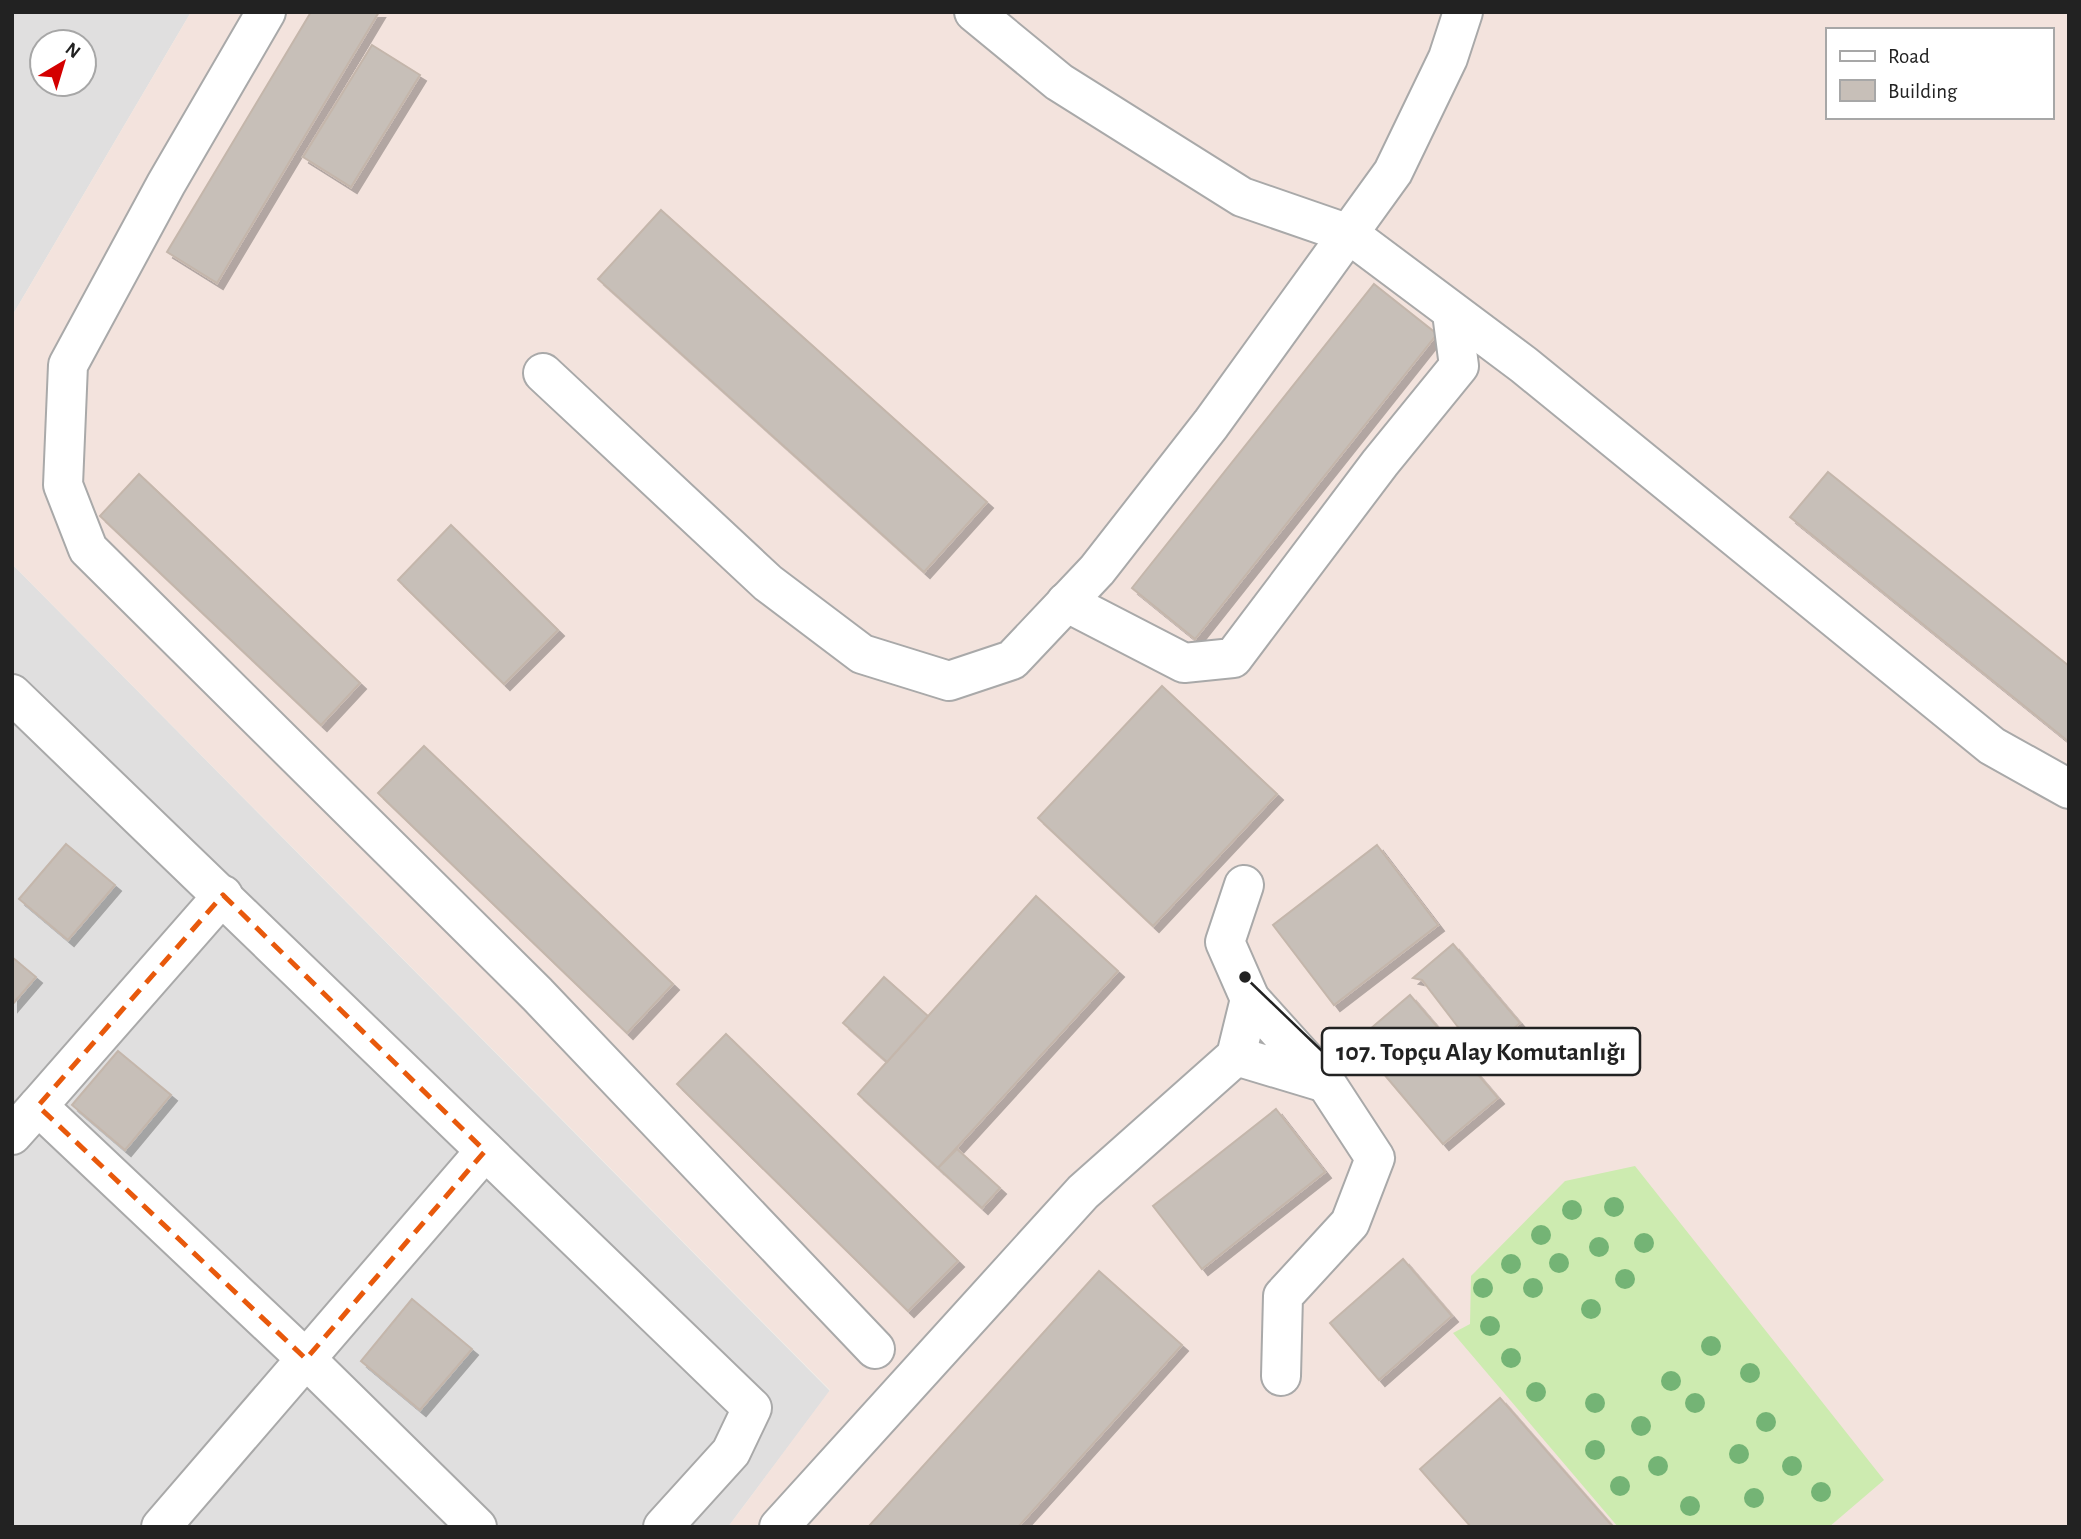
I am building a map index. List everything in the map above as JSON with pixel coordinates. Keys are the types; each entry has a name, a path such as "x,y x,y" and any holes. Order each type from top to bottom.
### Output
{"street":[{"path":"267,12 166,184 68,365 63,485 88,549 537,994 875,1349 891,1405"},
{"path":"974,12 1059,82 1242,197 1349,234 1524,365 1992,746 2069,789"},
{"path":"543,373 768,583 862,654 949,681 1012,660 1097,570 1211,424 1393,172 1448,58 1463,12"},
{"path":"1066,602 1184,663 1233,658 1380,463 1459,366 1452,313"},
{"path":"1459,366 1524,365"},
{"path":"12,694 752,1408 731,1452 663,1527"},
{"path":"1244,886 1225,943 1250,999 1326,1083 1375,1158 1350,1223 1283,1296 1281,1376"},
{"path":"12,1135 223,895"},
{"path":"779,1527 1083,1192 1236,1056 1250,999"},
{"path":"1236,1056 1326,1083"},
{"path":"37,1106 306,1359 477,1527"},
{"path":"161,1527 485,1151"},
{"path":"875,1349 935,1356"}],"highlighted area":[{"path":"223,895 485,1151 306,1359 38,1106"}],"shaded area":[{"path":"12,12 191,12 12,316"},
{"path":"191,12 2069,12 2069,1527 728,1527 830,1390 12,564 12,316"},
{"path":"12,564 830,1391 728,1527 12,1527"}],"green space":[{"path":"1635,1166 1884,1480 1829,1527 1618,1527 1453,1333 1470,1324 1471,1276 1565,1181"}],"building":[{"path":"311,12 379,12 217,283 167,252"},
{"path":"372,45 420,75 351,187 303,157"},
{"path":"661,210 987,502 924,572 598,279"},
{"path":"1374,284 1437,334 1195,639 1132,588"},
{"path":"1828,472 2069,666 2069,742 1790,517"},
{"path":"139,474 360,683 321,725 100,516"},
{"path":"451,525 558,630 504,684 398,580"},
{"path":"1162,686 1277,794 1153,926 1038,818"},
{"path":"424,746 673,984 627,1033 378,793"},
{"path":"66,844 115,885 68,940 19,899"},
{"path":"1377,845 1438,925 1334,1005 1273,925"},
{"path":"1036,896 1118,971 938,1168 858,1094"},
{"path":"1453,944 1520,1023 1481,1057 1422,980 1413,978"},
{"path":"12,957 36,977 12,1005"},
{"path":"884,977 928,1016 887,1062 843,1023"},
{"path":"1410,995 1498,1098 1443,1144 1356,1041"},
{"path":"726,1034 958,1261 908,1311 677,1084"},
{"path":"118,1051 171,1095 125,1150 72,1105"},
{"path":"1276,1109 1325,1172 1202,1269 1153,1206"},
{"path":"957,1149 1000,1188 982,1208 938,1168"},
{"path":"1403,1259 1452,1316 1379,1380 1330,1323"},
{"path":"1099,1271 1182,1345 1018,1527 869,1526"},
{"path":"412,1299 472,1349 420,1410 361,1361"},
{"path":"1500,1398 1613,1527 1471,1527 1420,1469"}],"place":[{"name":"107. Topçu Alay Komutanlığı","path":"1245,977"}]}
